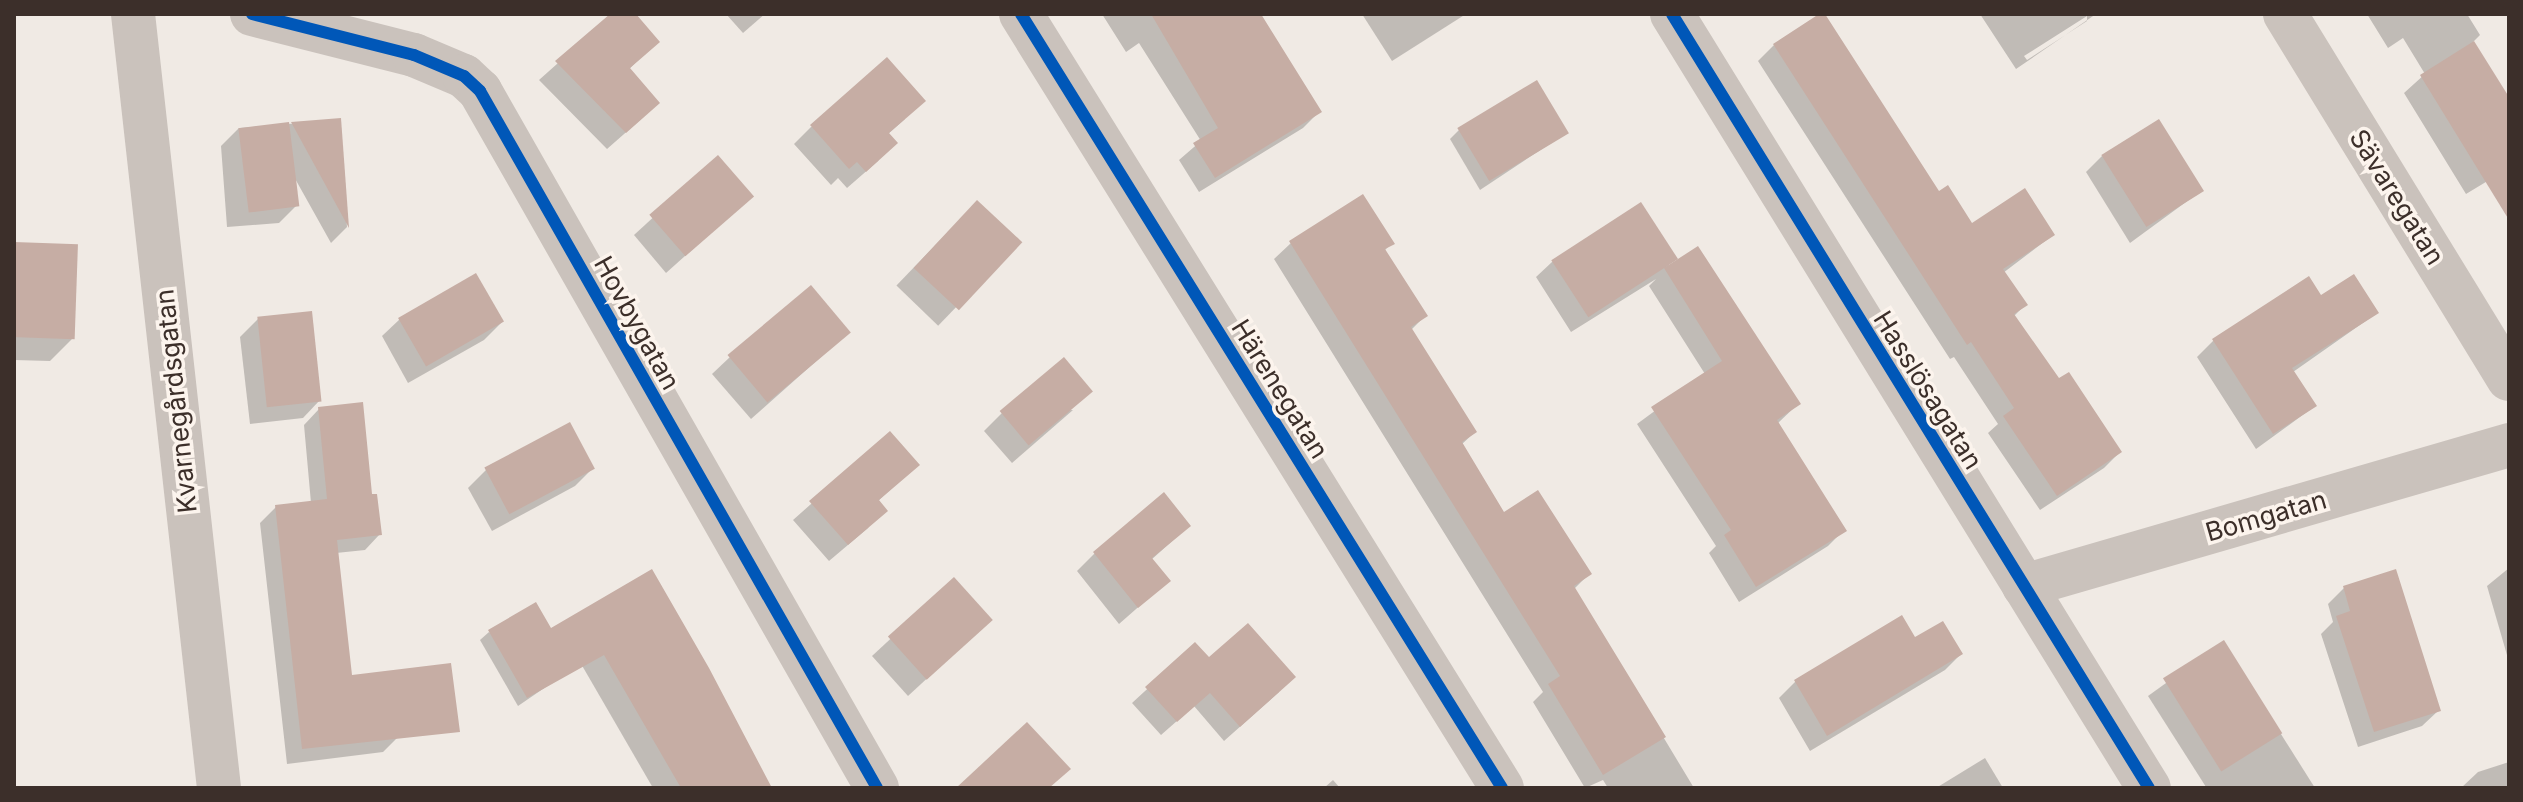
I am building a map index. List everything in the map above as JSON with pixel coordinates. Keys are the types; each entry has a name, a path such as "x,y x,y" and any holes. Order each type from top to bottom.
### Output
{"street":[{"name":"Kvarnegårdsgatan","path":"133,14 219,788"},
{"name":"Hovbygatan","path":"252,14 414,55 464,76 480,91 877,788"},
{"name":"Härenegatan","path":"1021,14 1502,788"},
{"name":"Hasslösagatan","path":"1672,14 2149,788"},
{"name":"Sävaregatan","path":"2285,14 2509,379"},
{"name":"Bomgatan","path":"2024,586 2509,445"}],"building":[{"path":"610,14 636,14 660,42 630,68 660,103 626,133 555,61"},
{"path":"1151,14 1261,14 1322,112 1215,178 1193,143 1218,128"},
{"path":"1819,14 1825,14 1939,191 1948,185 1972,223 2025,188 2055,235 2003,269 2028,305 2014,314 2059,378 2069,372 2122,452 2057,496 2003,416 2014,408 1971,342 1967,345 1773,44"},
{"path":"2474,41 2509,97 2509,220 2420,75"},
{"path":"887,57 926,101 889,133 898,143 866,172 857,162 849,169 810,125"},
{"path":"1537,80 1569,133 1489,181 1457,128"},
{"path":"341,118 349,228 291,122"},
{"path":"2159,119 2204,191 2146,227 2101,155"},
{"path":"289,122 299,206 249,213 238,128"},
{"path":"718,155 754,197 685,256 649,215"},
{"path":"1363,194 1395,244 1385,249 1428,316 1411,327 1477,432 1462,442 1504,512 1538,490 1592,574 1574,586 1666,737 1603,775 1548,684 1560,676 1289,241"},
{"path":"977,200 1022,242 959,310 914,268"},
{"path":"1641,202 1678,259 1588,317 1551,260"},
{"path":"14,242 78,244 75,339 14,337"},
{"path":"1698,246 1801,404 1777,420 1847,531 1756,587 1724,535 1731,530 1651,407 1722,361 1664,268"},
{"path":"476,273 504,321 426,366 398,318"},
{"path":"2354,274 2379,313 2292,368 2317,406 2273,434 2212,339 2309,276 2321,295"},
{"path":"811,285 851,332 767,403 728,355"},
{"path":"312,311 322,402 267,407 257,317"},
{"path":"1064,357 1093,391 1029,445 1000,411"},
{"path":"363,402 372,494 377,494 382,535 337,540 352,675 451,663 460,732 302,749 275,505 327,499 318,407"},
{"path":"570,422 595,469 509,514 484,468"},
{"path":"890,431 920,465 879,500 888,511 848,545 809,501"},
{"path":"1164,492 1191,526 1152,558 1171,581 1138,608 1093,552"},
{"path":"652,569 709,668 772,788 681,788 604,655 527,698 488,630 536,602 551,628"},
{"path":"2396,569 2441,711 2374,732 2336,616 2350,611 2343,586"},
{"path":"954,577 993,620 927,680 888,637"},
{"path":"1902,615 1915,637 1943,621 1963,654 1827,736 1794,680"},
{"path":"1248,623 1296,677 1240,727 1210,693 1177,722 1145,687 1195,642 1209,657"},
{"path":"2224,640 2282,733 2221,771 2163,678"},
{"path":"1027,722 1071,769 1049,788 956,788"}],"cycle path":[{"path":"252,14 414,55 464,76 480,91 877,788"},
{"path":"1021,14 1502,788"},
{"path":"1672,14 2149,788"}]}
